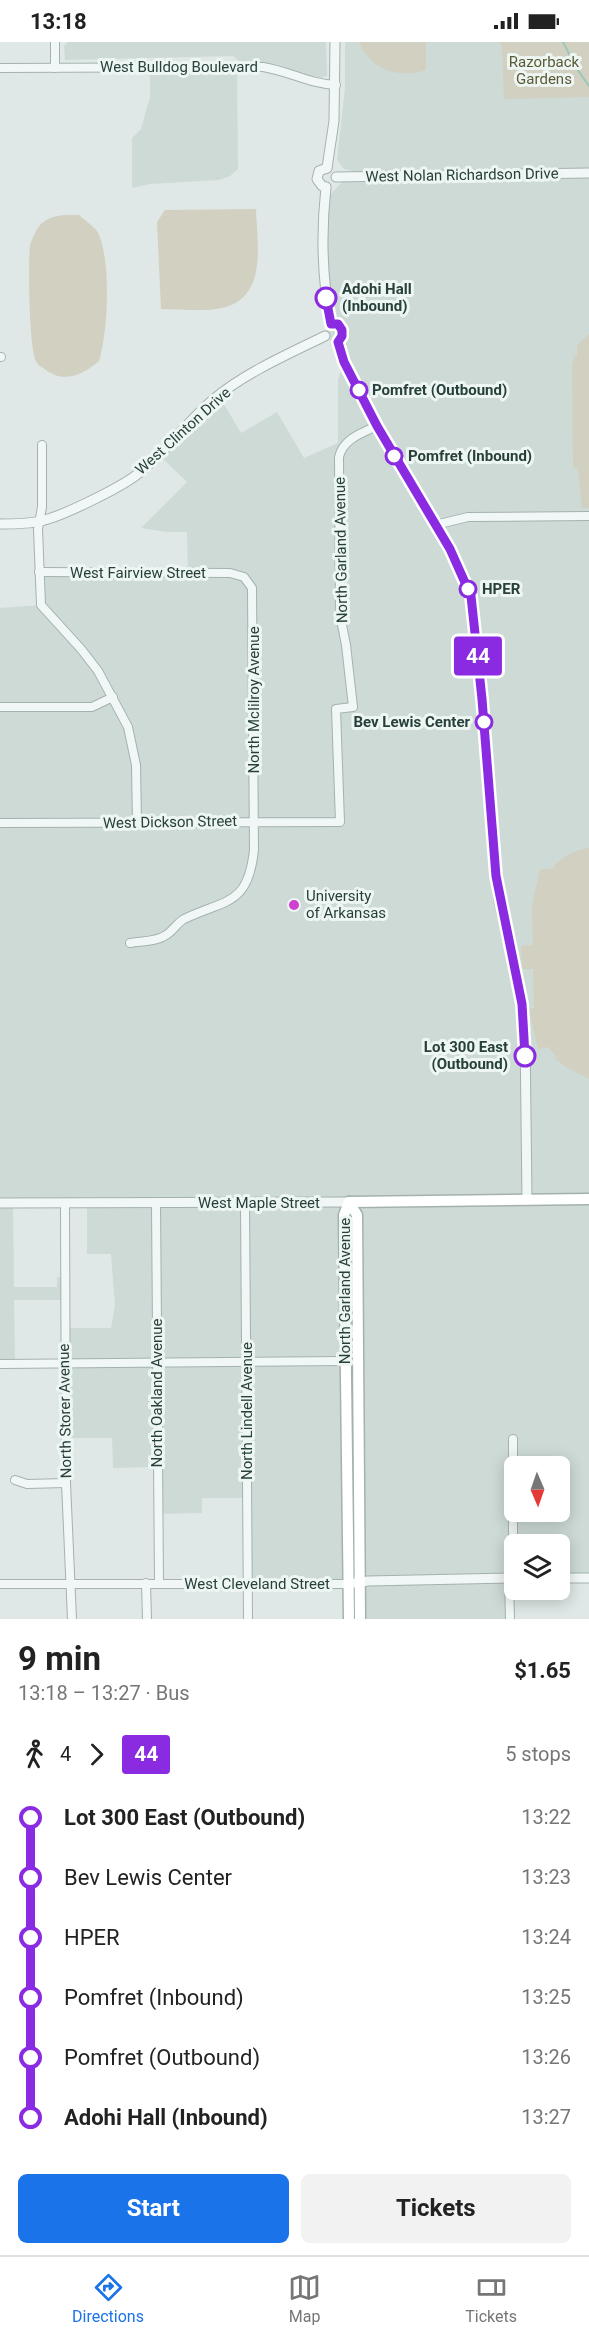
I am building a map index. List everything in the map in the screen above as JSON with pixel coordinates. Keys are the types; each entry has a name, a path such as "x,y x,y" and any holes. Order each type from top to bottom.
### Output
{"main road":[{"name":"West Maple Street","path":"349,1202 589,1199"},
{"name":"North Garland Avenue","path":"349,1202 344,1215 345,1361 354,1583 360,1619"},
{"name":"North Garland Avenue","path":"349,1202 357,1215 354,1583 349,1619"}],"street":[{"path":"55,42 55,68"},
{"path":"327,168 334,121 335,42"},
{"name":"West Bulldog Boulevard","path":"0,68 263,67 289,72 307,81 336,85"},
{"path":"327,168 333,171 336,177 334,183 326,187 322,186 317,179 320,171 327,168"},
{"name":"West Nolan Richardson Drive","path":"336,177 589,173"},
{"path":"326,187 323,245 327,303 331,324"},
{"path":"331,324 338,324 342,330 342,336 338,342 330,342 325,336 325,329 331,324"},
{"name":"West Clinton Drive","path":"40,522 125,483 139,473 195,417 225,391 325,336"},
{"path":"338,342 344,362 377,426 435,525 471,596 499,901 517,976 525,1034 527,1200"},
{"name":"North Garland Avenue","path":"340,822 336,710 353,707 340,615 339,457 346,443 377,426"},
{"path":"42,445 42,507 38,529 41,605 81,649 113,697 128,727 133,742 136,765 137,823"},
{"path":"435,525 468,517 589,516"},
{"path":"0,524 40,522"},
{"name":"West Fairview Street","path":"39,572 237,574 247,580"},
{"name":"North McIilroy Avenue","path":"130,942 157,939 167,935 182,920 234,898 244,887 251,874 255,822 254,593 247,580"},
{"path":"0,707 92,707 113,697"},
{"name":"West Dickson Street","path":"0,822 340,822"},
{"name":"West Maple Street","path":"0,1203 349,1202"},
{"name":"North Storer Avenue","path":"64,1203 66,1483 72,1619"},
{"name":"North Oakland Avenue","path":"156,1203 159,1583"},
{"name":"North Lindell Avenue","path":"245,1203 248,1619"},
{"path":"0,1364 345,1361"},
{"path":"512,1534 513,1439"},
{"path":"15,1480 27,1484 66,1483"},
{"name":"West Cleveland Street","path":"0,1584 354,1583 504,1578"},
{"path":"570,1578 589,1578"},
{"path":"146,1583 147,1619"},
{"path":"510,1619 511,1600"}],"shaded area":[{"path":"68,42 326,42 327,76 320,78 307,75 277,64 240,62 233,56 65,60 64,46"},
{"name":"University of Arkansas","path":"345,42 589,42 589,1578 570,1578 570,1534 504,1534 504,1600 510,1600 510,1619 360,1619 360,1583 248,1584 247,1498 202,1498 202,1513 158,1514 158,1467 113,1468 112,1438 66,1438 64,1328 111,1328 115,1305 111,1254 87,1254 87,1203 13,1204 14,1287 57,1287 57,1277 64,1277 64,1300 14,1300 15,1364 0,1364 0,608 41,605 39,572 188,573 187,532 141,528 187,482 158,454 219,396 241,433 277,412 304,458 338,443 338,380 344,362 334,342 327,339 324,332 331,324 324,202 352,171 344,169 337,160 345,88"},
{"path":"237,66 238,169 230,176 219,180 150,184 132,188 132,138 141,129 150,97 150,67"}],"green space":[{"path":"359,42 426,42 426,70 405,73 386,70 378,66 364,52"},
{"name":"Razorback Gardens","path":"499,42 589,42 589,97 504,99 502,47"},
{"path":"256,209 257,268 247,293 237,302 222,308 161,309 157,222 165,210"},
{"path":"79,215 98,232 103,247 107,280 106,316 99,361 81,373 67,377 53,374 39,365 34,353 30,305 30,246 37,229 46,220 56,216"},
{"path":"589,334 589,508 582,508 578,469 574,468 573,462 572,362 574,356 577,356 577,345"},
{"path":"589,848 589,1079 553,1057 558,1058 548,1047 538,1049 529,1009 534,1008 533,969 522,969 521,946 533,945 532,906 540,869 552,869 568,855"}],"waterway":[{"path":"563,42 589,86"}],"bus line":[{"name":"44","path":"326,298 331,324 338,324 343,333 338,342 344,362 377,426 450,549 471,596 496,876 499,901 522,1004 525,1056"}],"place":[{"name":"Adohi Hall (Inbound)","path":"326,298"},
{"name":"Pomfret (Outbound)","path":"359,390"},
{"name":"Pomfret (Inbound)","path":"394,456"},
{"name":"HPER","path":"468,589"},
{"name":"Bev Lewis Center","path":"484,722"},
{"name":"University of Arkansas","path":"294,905"},
{"name":"Lot 300 East (Outbound)","path":"525,1056"}]}
